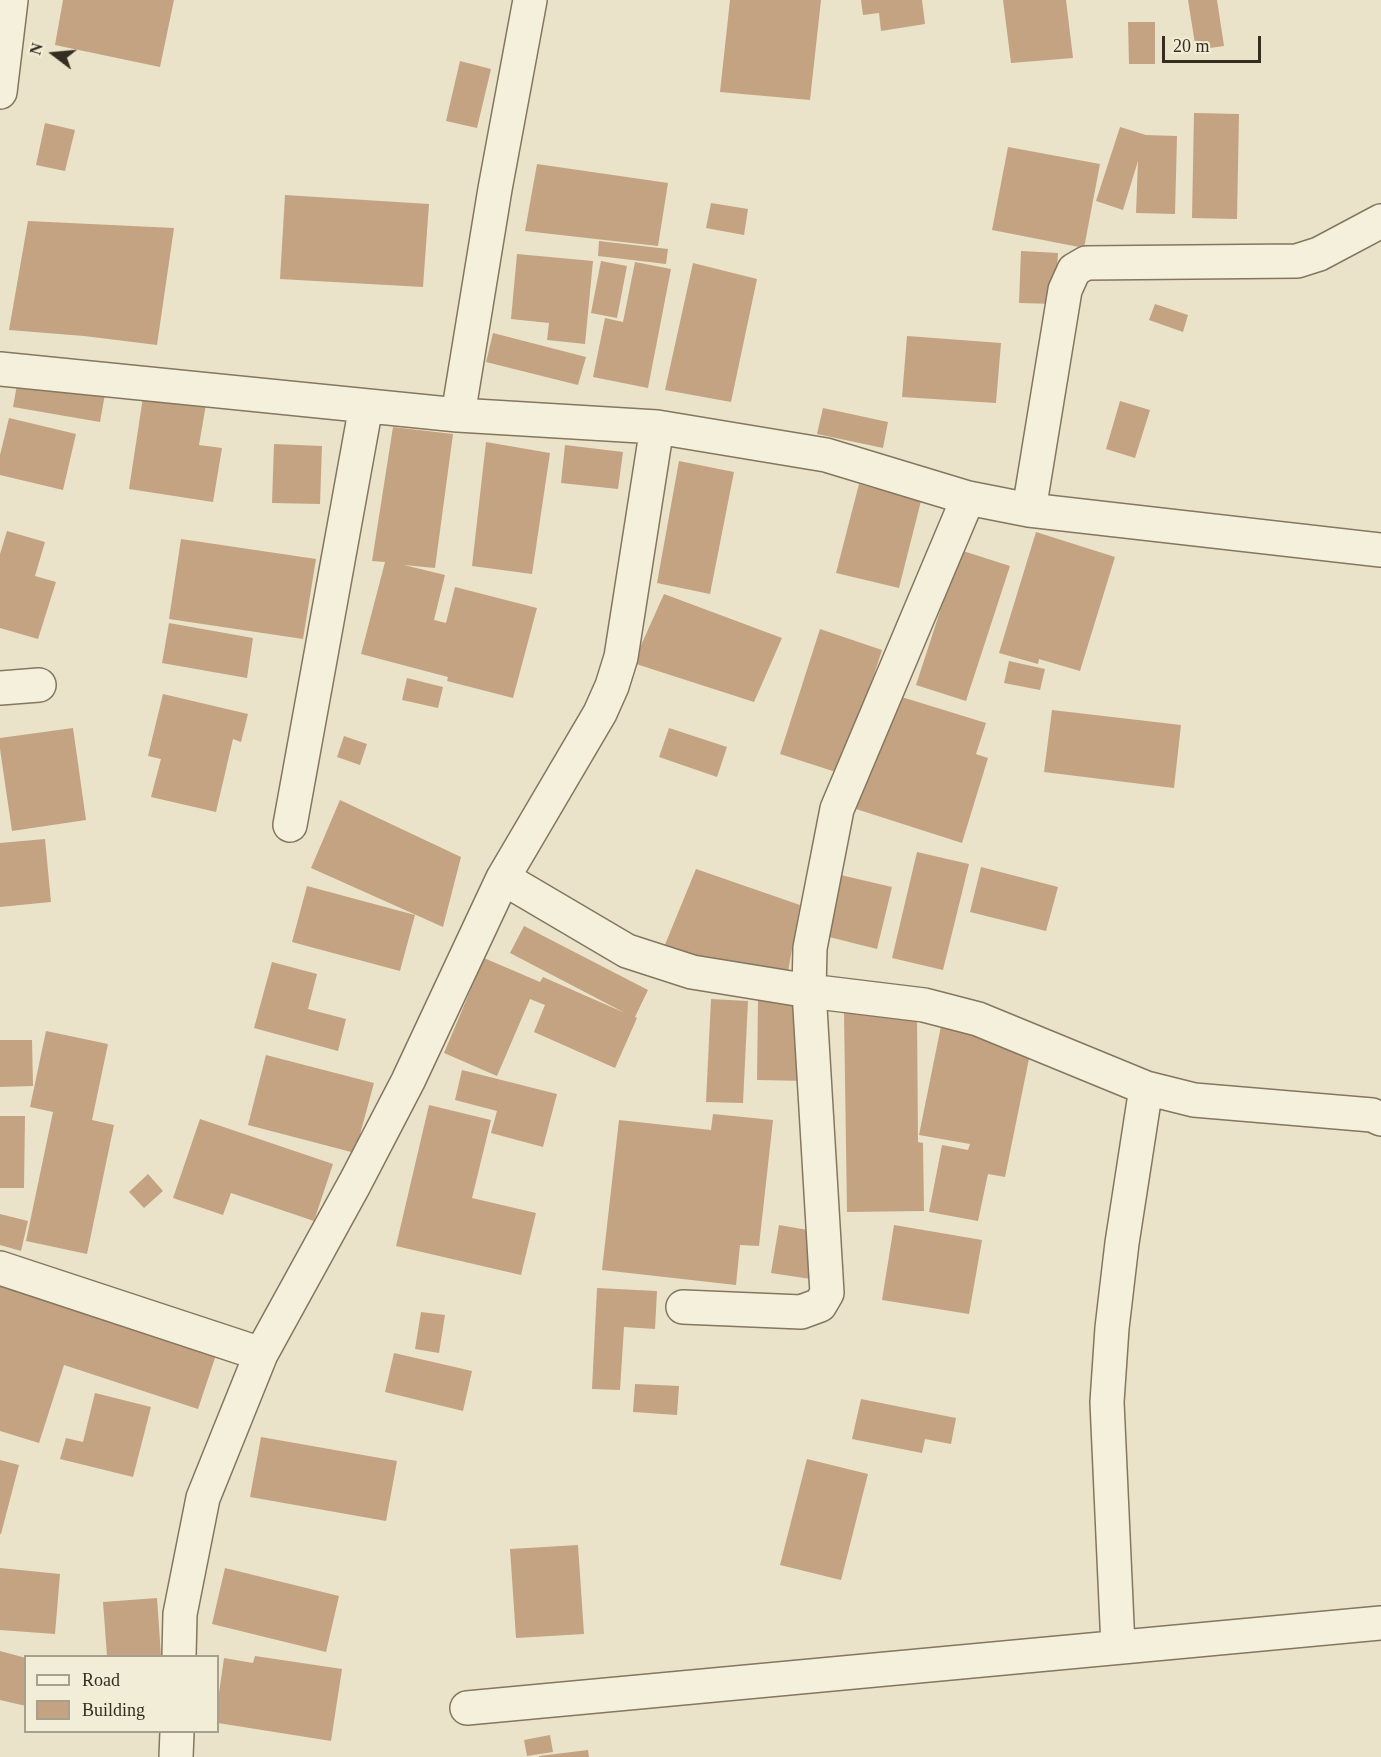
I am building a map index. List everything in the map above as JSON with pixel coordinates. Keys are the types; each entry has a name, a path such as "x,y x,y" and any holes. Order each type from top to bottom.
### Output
{"street":[{"path":"0,92 11,0"},
{"path":"458,415 495,189 530,0"},
{"path":"1029,510 1065,290 1074,270 1086,263 1297,261 1319,254 1381,221"},
{"path":"0,369 458,415 657,427 826,455 968,498 1029,510 1381,550"},
{"path":"290,825 366,406"},
{"path":"179,1655 180,1614 202,1498 261,1354 408,1081 503,878 600,713 612,686 621,657 657,427"},
{"path":"683,1307 801,1312 820,1305 827,1293 809,991 810,948 837,809 968,498"},
{"path":"0,688 39,685"},
{"path":"503,878 627,951 692,972 809,991 924,1005 978,1019 1146,1088 1194,1100 1372,1115 1381,1119"},
{"path":"1118,1647 1107,1402 1112,1328 1122,1243 1146,1088"},
{"path":"0,1268 261,1354"},
{"path":"467,1708 1381,1623"},
{"path":"176,1757 177,1733"}],"building":[{"path":"63,0 174,0 160,67 55,45"},
{"path":"730,0 821,0 810,100 720,92"},
{"path":"861,0 922,0 925,24 881,31 879,13 863,15"},
{"path":"1003,0 1066,0 1073,58 1011,63"},
{"path":"1188,0 1217,0 1224,46 1196,50"},
{"path":"1128,22 1155,22 1155,64 1129,64"},
{"path":"460,61 491,69 477,128 446,121"},
{"path":"1194,113 1239,114 1237,219 1192,218"},
{"path":"45,123 75,130 65,171 36,165"},
{"path":"1120,127 1146,135 1177,136 1175,214 1136,213 1138,161 1123,210 1096,201"},
{"path":"1008,147 1100,164 1084,248 992,230"},
{"path":"537,164 668,183 658,246 525,231"},
{"path":"285,195 429,204 423,287 280,279"},
{"path":"711,203 748,209 744,235 706,228"},
{"path":"28,221 174,228 157,345 9,330"},
{"path":"599,241 668,249 666,264 598,256"},
{"path":"1021,251 1058,253 1055,304 1019,303"},
{"path":"517,254 593,261 585,344 547,340 549,323 511,319"},
{"path":"601,261 627,266 617,318 591,313"},
{"path":"635,262 671,269 648,388 593,377 605,318 623,322"},
{"path":"693,263 757,279 731,402 665,390"},
{"path":"1155,304 1188,315 1183,332 1149,320"},
{"path":"493,333 586,357 578,385 486,362"},
{"path":"907,336 1001,343 996,403 902,397"},
{"path":"147,371 210,381 199,445 222,448 213,502 129,489"},
{"path":"18,379 105,394 100,422 13,407"},
{"path":"1120,401 1150,410 1135,458 1106,449"},
{"path":"823,408 888,422 883,448 817,434"},
{"path":"9,418 76,434 63,490 0,475 0,455"},
{"path":"393,427 453,434 435,568 404,565 445,575 434,620 446,623 455,587 537,608 513,698 447,681 448,677 361,654 385,562 372,561"},
{"path":"486,442 550,453 532,574 472,566"},
{"path":"274,444 322,446 320,504 272,503"},
{"path":"565,445 623,452 618,489 561,483"},
{"path":"679,461 734,472 710,594 657,583"},
{"path":"859,484 921,501 899,588 836,573"},
{"path":"7,531 45,542 35,576 56,582 38,639 0,628 0,554"},
{"path":"1036,532 1115,557 1080,671 1039,659 1038,664 999,653"},
{"path":"181,539 316,559 303,639 169,619"},
{"path":"960,550 1010,566 966,701 916,685"},
{"path":"664,594 782,638 754,702 633,663"},
{"path":"169,623 253,638 247,678 162,663"},
{"path":"820,629 882,650 842,774 780,754"},
{"path":"1009,661 1045,669 1040,690 1004,683"},
{"path":"407,678 443,687 438,708 402,700"},
{"path":"163,694 248,714 241,742 233,739 216,812 151,797 161,759 148,756"},
{"path":"892,694 986,723 976,754 988,758 962,843 856,809"},
{"path":"1052,710 1181,725 1174,788 1044,772"},
{"path":"73,728 86,820 12,831 0,738"},
{"path":"669,728 727,747 717,777 659,757"},
{"path":"344,736 367,744 360,765 337,757"},
{"path":"340,800 461,857 443,927 311,868"},
{"path":"45,839 51,902 0,907 0,843"},
{"path":"917,852 969,864 943,970 892,958"},
{"path":"981,867 1058,887 1046,931 970,912"},
{"path":"696,869 800,905 787,977 664,947"},
{"path":"832,873 892,887 877,949 817,934"},
{"path":"307,886 415,915 400,971 292,942"},
{"path":"524,926 648,990 615,1068 534,1032 545,1005 530,999 497,1076 444,1053 484,958 540,982 543,977 625,1013 510,953"},
{"path":"272,962 317,974 308,1009 346,1019 338,1051 254,1028"},
{"path":"711,999 748,1001 743,1103 706,1102"},
{"path":"758,1001 809,1001 808,1081 757,1080"},
{"path":"917,1012 918,1142 923,1143 924,1211 847,1212 844,1013"},
{"path":"941,1026 1032,1044 1005,1177 988,1174 978,1221 929,1212 942,1145 968,1150 970,1144 919,1135"},
{"path":"46,1031 108,1044 92,1120 114,1125 87,1254 26,1241 53,1112 30,1107"},
{"path":"0,1040 32,1040 33,1086 0,1087"},
{"path":"266,1055 374,1083 355,1153 248,1125"},
{"path":"462,1070 557,1094 543,1147 491,1133 497,1111 455,1100"},
{"path":"429,1105 491,1120 472,1198 536,1213 521,1275 396,1246"},
{"path":"713,1114 773,1120 759,1246 740,1245 736,1285 602,1270 619,1120 711,1130"},
{"path":"0,1116 25,1116 24,1188 0,1188"},
{"path":"200,1119 333,1164 314,1221 231,1193 223,1215 173,1198"},
{"path":"148,1174 163,1191 144,1208 129,1192"},
{"path":"0,1214 28,1221 21,1251 0,1245"},
{"path":"779,1225 825,1233 817,1280 771,1273"},
{"path":"894,1225 982,1240 969,1314 882,1300"},
{"path":"0,1271 220,1343 198,1409 64,1365 39,1443 0,1431"},
{"path":"597,1288 657,1291 655,1329 624,1327 620,1390 592,1389"},
{"path":"421,1312 445,1315 439,1353 415,1349"},
{"path":"394,1353 472,1371 463,1411 385,1392"},
{"path":"635,1384 679,1386 677,1415 633,1412"},
{"path":"95,1393 151,1407 133,1477 60,1459 66,1438 83,1442"},
{"path":"861,1399 956,1418 951,1444 925,1439 922,1453 852,1439"},
{"path":"261,1437 397,1461 386,1521 250,1497"},
{"path":"807,1459 868,1474 841,1580 780,1565"},
{"path":"0,1460 19,1465 1,1534 0,1534"},
{"path":"578,1545 584,1634 516,1638 510,1549"},
{"path":"0,1568 60,1574 55,1634 0,1630"},
{"path":"225,1568 339,1596 326,1652 212,1624"},
{"path":"157,1598 161,1655 107,1655 103,1602"},
{"path":"0,1651 24,1657 24,1706 0,1700"},
{"path":"255,1656 342,1669 331,1741 219,1723 219,1693 224,1658 253,1663"},
{"path":"550,1735 553,1752 527,1756 524,1740"},
{"path":"588,1750 589,1757 539,1757 539,1756"}]}
